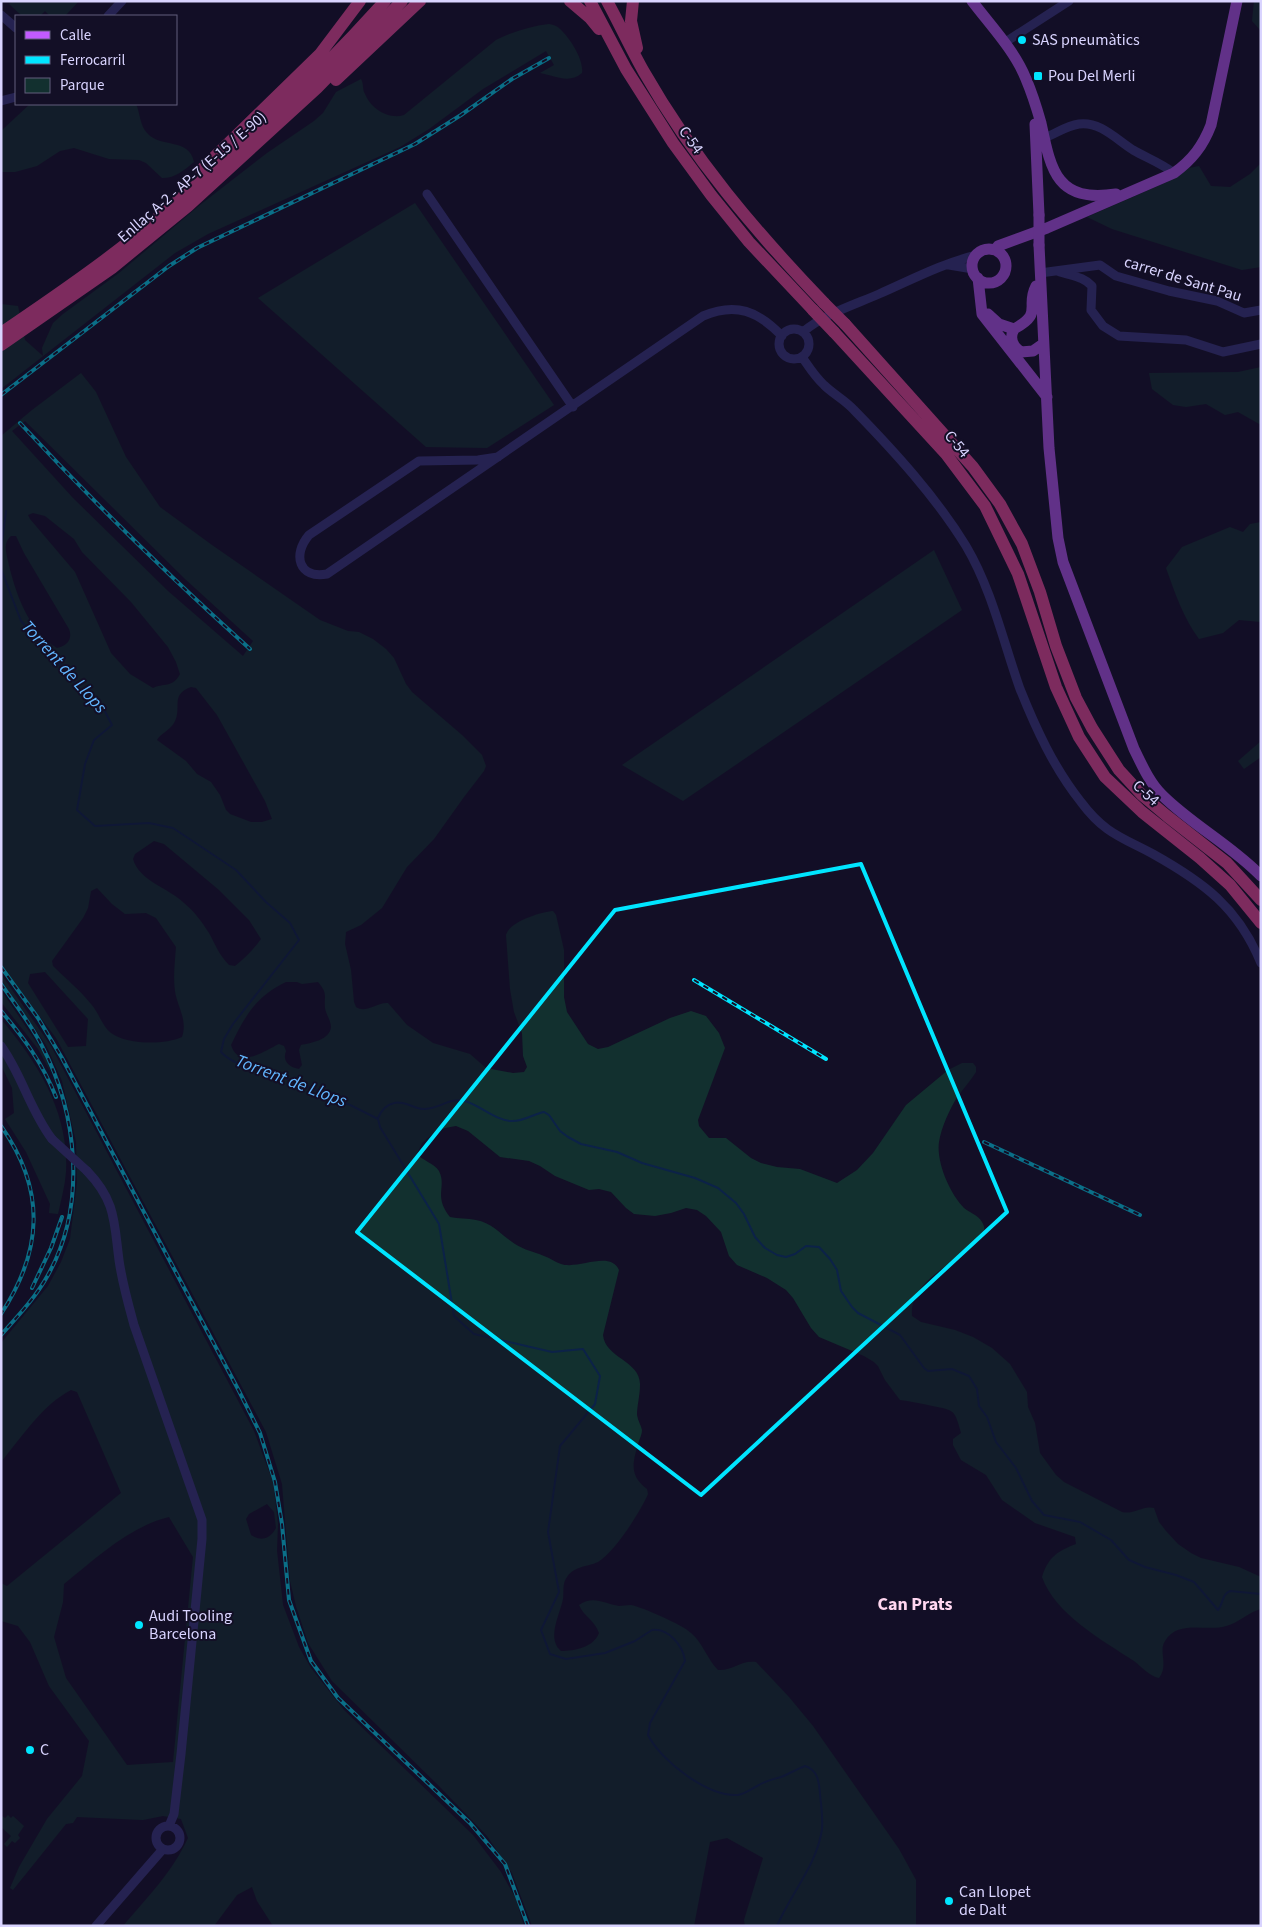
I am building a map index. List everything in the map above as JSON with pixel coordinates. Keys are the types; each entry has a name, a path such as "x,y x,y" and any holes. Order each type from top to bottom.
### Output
{"highway":[{"path":"184,203 202,170 320,54 360,1"},
{"name":"Enllaç A-2 - AP-7 (E-15 / E-90)","path":"1,332 58,294 184,203 311,80 385,1"},
{"name":"Enllaç A-2 - AP-7 (E-15 / E-90)","path":"1,345 112,268 317,88 402,1"},
{"path":"570,1 590,18 614,45"},
{"name":"C-54","path":"590,1 651,111 711,195 749,242 819,306 845,324 956,446 1000,504 1022,544 1040,592 1056,646 1076,698 1092,728 1119,770 1142,795 1227,863 1261,900"},
{"name":"C-54","path":"607,1 644,72 670,115 705,165 819,306 834,332 946,454 985,506 1018,574 1056,687 1079,737 1105,777 1142,812 1200,858 1230,885 1261,924"},
{"path":"633,1 631,21 644,72"},
{"path":"184,203 221,185 420,3"}],"main road":[{"path":"972,1 1004,43 1026,79 1040,120 1048,156 1063,185 1077,193 1090,196 1130,192"},
{"path":"995,250 998,246 1047,228 1174,173 1196,154 1204,142 1211,125 1237,1"},
{"path":"1034,103 1043,344 1053,500 1063,562 1134,749 1149,778 1161,794 1246,861 1261,876"},
{"path":"1005,259 1017,240"},
{"path":"976,274 988,282 997,281 1004,274 1005,259 995,250 985,249 974,259 976,274 980,302 982,314 1047,397"},
{"path":"1040,275 1034,290 1030,317 1026,323 1014,329 1011,337 1012,343 1020,352 1033,351 1043,344"},
{"path":"980,302 992,282"},
{"path":"980,302 991,319 1014,329"}],"street":[{"path":"109,15 122,1"},
{"path":"1004,43 1070,1"},
{"path":"1,15 15,27"},
{"path":"1,101 15,98"},
{"path":"1044,138 1056,134 1063,128 1081,124 1095,125 1174,173"},
{"path":"427,194 573,407"},
{"path":"803,332 812,324 836,313 954,261 977,255"},
{"path":"947,265 976,274"},
{"name":"carrer de Sant Pau","path":"1040,275 1078,267 1100,265 1116,276 1217,302 1244,314 1261,310"},
{"path":"1058,271 1069,276 1085,278 1092,286 1091,310 1103,326 1119,336 1186,340 1224,352 1261,344"},
{"path":"498,457 478,460 420,461 309,536 300,547 300,560 304,568 314,574 327,574 573,407 703,316 714,311 748,311 759,315 782,336"},
{"path":"794,329 803,332 809,340 806,354 792,359 784,354 780,345 782,336 794,329"},
{"path":"802,357 823,384 852,408 938,506 967,548 994,610 1020,688 1037,729 1051,758 1082,804 1109,832 1176,867 1207,888 1235,918 1249,939 1261,963"},
{"path":"1,1046 14,1067 35,1113 52,1139 87,1171 101,1187 108,1200 113,1214 119,1260 130,1308 202,1520 202,1539 181,1754 174,1814 169,1826"},
{"path":"169,1826 179,1832 179,1843 170,1850 163,1849 157,1843 157,1835 161,1828 169,1826"},
{"path":"96,1926 163,1849"}],"highlighted area":[{"path":"861,864 1007,1212 701,1495 357,1232 615,910"}],"green space":[{"path":"12,1 79,1 66,15 49,15 45,11 41,15 21,15 9,4"},
{"path":"1254,1 1261,1 1261,31 1252,21"},
{"path":"549,24 560,29 576,49 581,62 582,73 567,79 540,73 554,65 546,51 483,89 429,129 400,147 208,234 175,253 1,389 1,304 18,306 25,340 43,356 42,348 53,323 119,273 200,205 267,153 314,121 323,113 336,92 361,79 365,94 376,109 387,115 404,115 496,40 535,26"},
{"path":"29,105 136,105 141,123 147,133 160,141 187,149 194,162 176,175 162,178 146,163 139,160 109,159 74,148 60,151 37,166 15,172 1,172 1,131"},
{"path":"1261,163 1261,267 1242,270 1112,229 1087,217 1167,182 1189,168 1199,166 1211,186 1230,187 1250,174"},
{"path":"415,203 554,405 487,448 426,447 258,298"},
{"path":"1261,367 1261,425 1238,412 1225,415 1206,404 1186,407 1173,405 1152,389 1149,373 1238,372"},
{"path":"81,373 96,392 126,457 160,507 320,620 348,631 359,632 373,639 386,649 394,658 406,684 412,692 482,755 486,766 484,771 434,839 407,867 382,908 361,925 346,932 345,944 356,1007 368,1009 388,1003 407,1025 433,1043 470,1054 486,1068 513,1073 524,1072 527,1067 523,1056 522,1033 514,1012 510,989 506,935 508,930 519,922 541,913 553,911 556,915 564,950 564,997 567,1012 588,1044 598,1049 608,1047 670,1018 691,1011 706,1016 719,1033 725,1048 698,1120 699,1126 709,1138 726,1138 751,1158 761,1163 777,1167 800,1169 837,1183 857,1170 873,1153 906,1105 948,1070 962,1063 973,1063 976,1067 976,1072 949,1112 940,1136 939,1150 942,1168 949,1186 964,1208 980,1220 984,1226 984,1233 975,1244 941,1269 923,1286 913,1305 912,1316 921,1322 955,1330 973,1337 992,1348 1010,1364 1027,1392 1028,1407 1035,1423 1040,1453 1056,1475 1064,1482 1122,1512 1154,1508 1159,1522 1166,1531 1178,1544 1191,1553 1201,1558 1239,1567 1261,1577 1261,1609 1226,1626 1185,1628 1171,1634 1163,1645 1163,1668 1159,1678 1081,1625 1057,1603 1048,1590 1042,1577 1047,1564 1064,1549 1076,1544 1075,1537 1035,1523 1002,1500 986,1475 961,1460 953,1445 953,1439 961,1433 956,1418 951,1411 900,1400 874,1362 819,1337 786,1290 767,1278 737,1265 729,1256 721,1232 706,1216 697,1210 686,1208 655,1216 634,1214 611,1192 599,1189 589,1190 555,1176 529,1161 500,1157 468,1131 456,1126 435,1132 422,1143 417,1154 439,1171 442,1182 442,1203 450,1217 473,1219 482,1222 518,1246 561,1264 576,1265 609,1261 615,1264 619,1270 603,1335 605,1343 610,1349 635,1370 639,1377 640,1389 637,1415 642,1430 635,1455 634,1467 637,1478 647,1489 648,1494 633,1521 612,1550 598,1562 573,1571 565,1579 563,1599 554,1633 557,1646 561,1651 578,1649 588,1645 597,1638 599,1633 597,1628 579,1605 594,1600 619,1606 636,1606 680,1626 695,1637 718,1670 756,1662 813,1726 899,1849 916,1880 916,1926 745,1926 744,1920 763,1858 727,1838 710,1842 694,1926 532,1926 512,1873 487,1836 332,1681 308,1643 290,1581 282,1484 266,1432 56,1038 1,965 1,436","holes":["25,421 185,579 253,641 243,656 168,591 73,498 12,431","33,513 45,516 74,539 82,552 131,602 168,647 180,674 174,681 153,688 130,674 111,653 75,572 28,515","11,536 16,536 69,629 70,639 64,646 57,648 47,641 38,632 24,610 11,573 6,545","191,687 196,688 217,715 265,801 272,819 262,822 251,822 230,814 211,782 197,774 186,761 157,740 174,723 180,694","154,841 164,844 219,890 249,920 261,939 235,966 229,965 201,921 188,906 148,879 136,867 133,859 135,854","97,888 112,904 125,914 146,913 156,918 176,947 174,986 184,1025 182,1037 175,1040 156,1042 136,1042 118,1037 108,1030 94,1008 78,989 53,966 52,961 88,908 91,891","45,972 88,1019 86,1046 68,1047 28,983 30,974","286,982 302,984 318,982 324,992 325,1008 331,1025 330,1031 324,1038 301,1045 299,1050 302,1065 299,1069 287,1063 284,1046 279,1044 246,1058 235,1052 231,1045 252,1008 267,994"]},
{"path":"1261,522 1261,622 1239,620 1223,633 1199,639 1193,631 1176,596 1166,568 1182,547 1230,527 1243,532 1250,524"},
{"path":"934,550 962,610 683,801 622,765"},
{"path":"1261,741 1261,757 1244,769 1238,761"},
{"path":"1,974 51,1046 254,1431 273,1482 278,1523 277,1551 283,1605 299,1647 311,1668 344,1710 473,1835 501,1872 516,1899 524,1926 273,1926 257,1901 252,1887 237,1895 214,1926 123,1926 167,1873 188,1838 181,1819 163,1816 143,1820 77,1817 73,1823 66,1824 13,1890 10,1888 19,1867 47,1819 82,1776 89,1741 49,1686 30,1642 18,1626 1,1621 1,1583 7,1586 121,1493 77,1392 71,1390 61,1396 42,1413 1,1462 1,1343 48,1286 61,1262 70,1239 77,1183 76,1142 62,1081 46,1045 1,980","holes":["267,1504 274,1512 276,1528 268,1537 262,1539 251,1535 246,1519 249,1514","169,1517 193,1557 173,1762 127,1765 66,1678 54,1637 63,1602 64,1584 127,1536 155,1521"]},
{"path":"1,990 45,1055 51,1073 38,1049 1,1002"},
{"path":"1,1019 39,1071 57,1109 66,1150 64,1188 58,1214 49,1213 50,1204 26,1152 5,1119 14,1113 12,1088 1,1065"},
{"path":"1,1815 5,1818 8,1815 11,1818 13,1816 24,1826 18,1835 20,1838 15,1843 12,1841 7,1847 4,1844 11,1836 1,1827"}],"waterway":[{"name":"Torrent de Llops","path":"1,550 6,511"},
{"name":"Torrent de Llops","path":"1,569 21,621 67,673 86,698 101,704 112,725 94,740 85,764 77,810 95,826 149,823 173,828 236,870 266,902 290,923 299,940 233,1024 224,1039 221,1052 239,1064 300,1084 378,1119 380,1127 439,1224 454,1316 474,1334 552,1352 583,1349 600,1376 595,1404 560,1446 548,1532 559,1592 541,1630 550,1654 566,1659 605,1653 635,1641 652,1630 664,1632 674,1639 681,1649 685,1661 650,1723 648,1735 663,1756 700,1784 726,1794 738,1795 764,1782 781,1777 805,1766 813,1770 819,1785 822,1829 815,1855 777,1926"},
{"path":"378,1118 386,1107 398,1102 424,1109 460,1100 477,1106 499,1118 511,1121 544,1112 549,1115 560,1131 581,1144 617,1152 642,1163 695,1178 718,1188 736,1203 744,1214 755,1237 765,1248 777,1255 786,1257 795,1254 806,1246 819,1247 837,1270 841,1291 852,1307 858,1313 900,1335 928,1371 952,1369 969,1376 977,1389 979,1406 987,1417 996,1442 1016,1468 1032,1501 1044,1515 1080,1522 1111,1540 1129,1560 1145,1567 1194,1582 1218,1610 1225,1595 1230,1591 1261,1594"}],"railway":[{"path":"1,395 169,266 197,248 415,144 461,115 512,79 549,58"},
{"path":"20,423 132,539 250,649"},
{"path":"1,967 38,1018 62,1058 260,1433 275,1482 282,1524 289,1600 311,1661 338,1698 470,1823 505,1864 528,1926"},
{"path":"694,980 826,1059"},
{"path":"1,984 37,1036 54,1071 70,1129 73,1160 73,1190 69,1219 60,1248 48,1275 38,1291 1,1335"},
{"path":"1,1011 32,1052 45,1073 56,1097"},
{"path":"1,1126 16,1150 26,1173 32,1197 34,1220 25,1267 15,1290 1,1314"},
{"path":"984,1142 1140,1215"},
{"path":"32,1288 51,1248 62,1217"}],"place":[{"name":"SAS pneumàtics","path":"1022,40"},
{"name":"Pou Del Merli","path":"1038,76"},
{"name":"Audi Tooling Barcelona","path":"139,1625"},
{"name":"C","path":"30,1750"},
{"name":"Can Llopet de Dalt","path":"949,1901"}],"district":[{"name":"Can Prats","path":"915,1604"}]}
